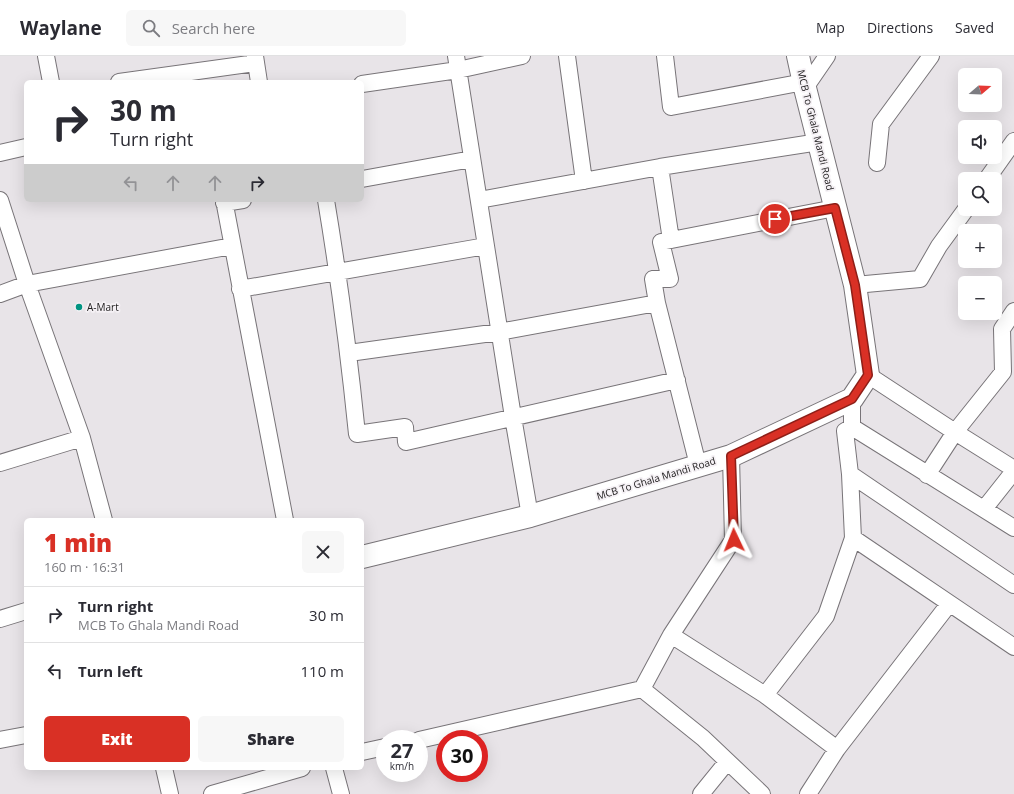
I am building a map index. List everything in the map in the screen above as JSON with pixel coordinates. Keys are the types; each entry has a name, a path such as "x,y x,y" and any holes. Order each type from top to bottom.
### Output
{"street":[{"path":"46,56 51,80"},
{"path":"364,84 457,63 522,56"},
{"path":"567,56 584,181"},
{"path":"665,56 671,107 804,85 827,56"},
{"name":"MCB To Ghala Mandi Road","path":"798,56 855,285 868,375"},
{"path":"877,163 882,124 931,56"},
{"path":"131,80 255,59 259,80"},
{"path":"457,63 499,332 530,516"},
{"path":"992,172 1014,141"},
{"path":"479,200 819,142"},
{"path":"0,153 24,147"},
{"path":"364,179 472,159"},
{"path":"660,168 670,240"},
{"path":"0,200 3,223 82,438 103,518"},
{"path":"224,202 285,518"},
{"path":"326,202 349,353 357,434 405,427 406,442 677,380"},
{"path":"698,465 652,278 670,279 661,242 835,208"},
{"path":"855,285 920,279 939,246 961,216"},
{"path":"0,294 26,284 232,246"},
{"path":"240,289 486,246"},
{"path":"349,353 499,332 657,303"},
{"path":"927,475 954,432 1003,372 1002,329 1014,311"},
{"path":"852,427 852,399 868,375 1014,470 984,509"},
{"name":"MCB To Ghala Mandi Road","path":"364,557 530,516 731,456 852,399"},
{"path":"765,695 826,616 853,538 850,474 845,432 852,427"},
{"path":"852,427 1014,528"},
{"path":"0,463 82,438"},
{"path":"428,738 642,689 671,635 734,540 731,456"},
{"path":"850,474 1014,585"},
{"path":"853,538 1014,648"},
{"path":"808,794 837,749 949,604"},
{"path":"0,619 24,612"},
{"path":"671,635 765,695 837,749"},
{"path":"642,689 703,738 762,794"},
{"path":"0,740 24,735"},
{"path":"364,752 376,749"},
{"path":"701,794 727,762"},
{"path":"164,770 170,794"},
{"path":"212,794 295,770"},
{"path":"335,770 341,794"}],"place":[{"name":"A-Mart","path":"79,307"}],"route":[{"path":"734,540 731,456 852,399 868,375 855,285 835,208 775,219"}]}
